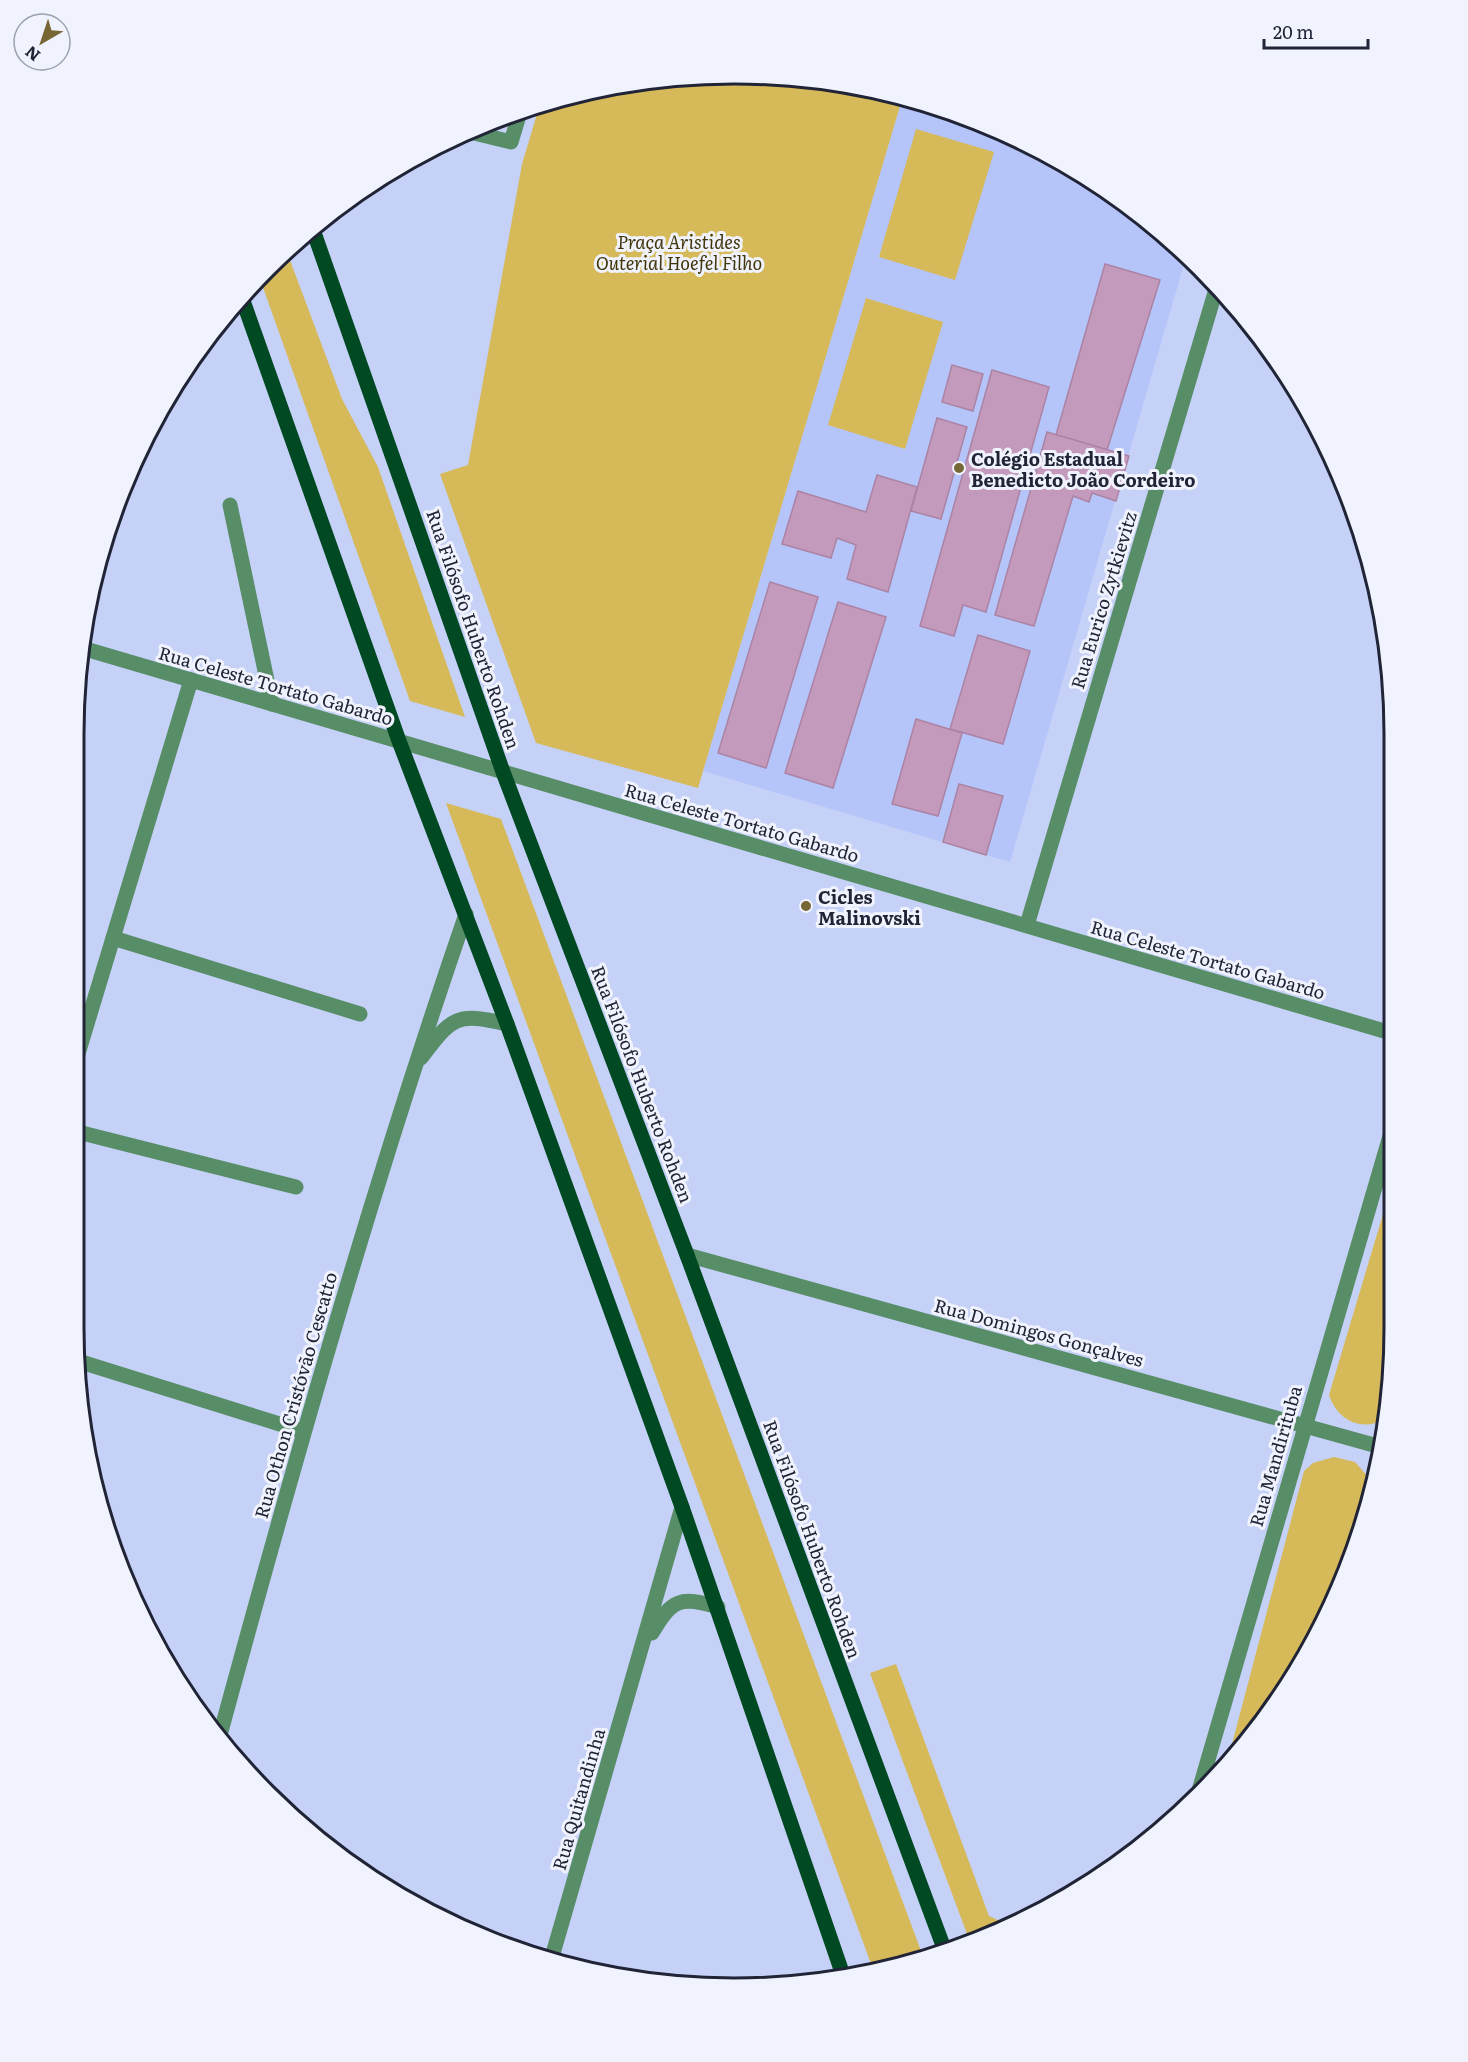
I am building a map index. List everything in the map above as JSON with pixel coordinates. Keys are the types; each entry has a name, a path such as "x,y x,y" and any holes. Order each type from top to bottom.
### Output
{"main road":[{"name":"Rua Filósofo Huberto Rohden","path":"316,236 503,772 687,1255 942,1944"},
{"path":"312,239 320,247"},
{"path":"245,305 399,741 507,1024 682,1507 841,1969"}],"street":[{"path":"481,135 511,142 517,121"},
{"name":"Rua Eurico Zytkievitz","path":"1027,926 1214,296"},
{"path":"230,505 272,704"},
{"name":"Rua Celeste Tortato Gabardo","path":"90,650 1384,1031"},
{"path":"84,1034 191,680"},
{"name":"Rua Othon Cristóvão Cescatto","path":"222,1729 303,1431 413,1067 466,914"},
{"path":"113,938 360,1014"},
{"name":"Rua Othon Cristóvão Cescatto","path":"413,1067 452,1022 475,1016 507,1024"},
{"path":"84,1134 296,1187"},
{"name":"Rua Mandirituba","path":"1202,1779 1384,1156"},
{"name":"Rua Domingos Gonçalves","path":"687,1255 1373,1445"},
{"path":"85,1363 303,1431"},
{"name":"Rua Quitandinha","path":"553,1952 682,1507"},
{"name":"Rua Quitandinha","path":"641,1651 663,1615 676,1602 693,1600 717,1607"}],"shaded area":[{"name":"Colégio Estadual Benedicto João Cordeiro","path":"900,106 983,133 1059,171 1130,218 1163,245 1184,264 1010,862 703,771"}],"green space":[{"name":"Praça Aristides Outerial Hoefel Filho","path":"691,85 777,85 861,96 900,106 698,788 536,743 440,474 468,465 522,164 537,115 607,96"},
{"path":"916,129 994,152 955,280 879,257"},
{"path":"290,259 342,399 378,467 465,717 410,701 263,286"},
{"path":"866,298 943,322 905,449 828,425"},
{"path":"446,803 501,819 921,1950 871,1964"},
{"path":"1384,1211 1383,1371 1377,1423 1359,1424 1344,1417 1329,1395"},
{"path":"1334,1457 1355,1462 1367,1476 1362,1496 1335,1577 1317,1615 1274,1689 1231,1747 1304,1471 1313,1463"},
{"path":"896,1664 989,1916 1000,1921 967,1935 870,1673"}],"building":[{"path":"1105,264 1160,280 1107,450 1056,435"},
{"path":"952,365 983,374 973,411 942,402"},
{"path":"992,370 1049,387 986,612 963,605 954,636 920,626"},
{"path":"937,418 967,427 941,519 911,511"},
{"path":"1047,432 1129,456 1116,501 1092,493 1089,502 1073,496 1034,626 995,615"},
{"path":"877,475 917,487 888,592 847,579 856,545 837,538 831,558 782,544 798,491 866,512"},
{"path":"770,582 818,597 766,768 718,753"},
{"path":"838,602 886,617 833,788 785,773"},
{"path":"978,635 1030,651 1003,744 950,729"},
{"path":"916,719 962,733 938,816 892,804"},
{"path":"959,784 1003,796 986,855 943,842"}],"place":[{"name":"Colégio Estadual Benedicto João Cordeiro","path":"959,468"},
{"name":"Cicles Malinovski","path":"806,906"}]}
